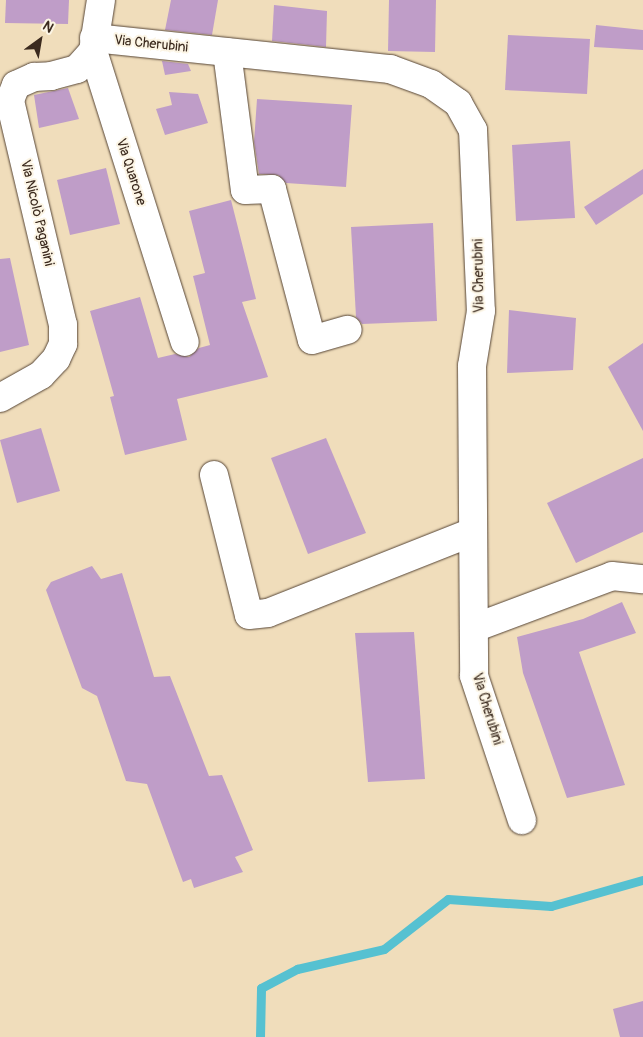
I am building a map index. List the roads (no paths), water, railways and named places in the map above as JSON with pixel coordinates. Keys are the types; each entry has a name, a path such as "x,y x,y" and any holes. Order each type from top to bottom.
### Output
{"street":[{"name":"Via Quarone","path":"101,0 93,45 185,342"},
{"name":"Via Cherubini","path":"93,45 227,52 390,69 431,84 458,103 473,130 481,311 472,366 474,676 522,820"},
{"name":"Via Nicolò Paganini","path":"0,398 41,375 56,359 62,344 63,325 10,100 16,85 34,77 51,76 77,69 93,45"},
{"path":"227,52 245,190 272,189 312,340 348,330"},
{"path":"214,475 249,615 268,613 473,532"},
{"path":"474,628 612,576 643,579"}],"waterway":[{"path":"260,1037 261,988 297,969 384,949 448,899 551,906 642,880"}]}
